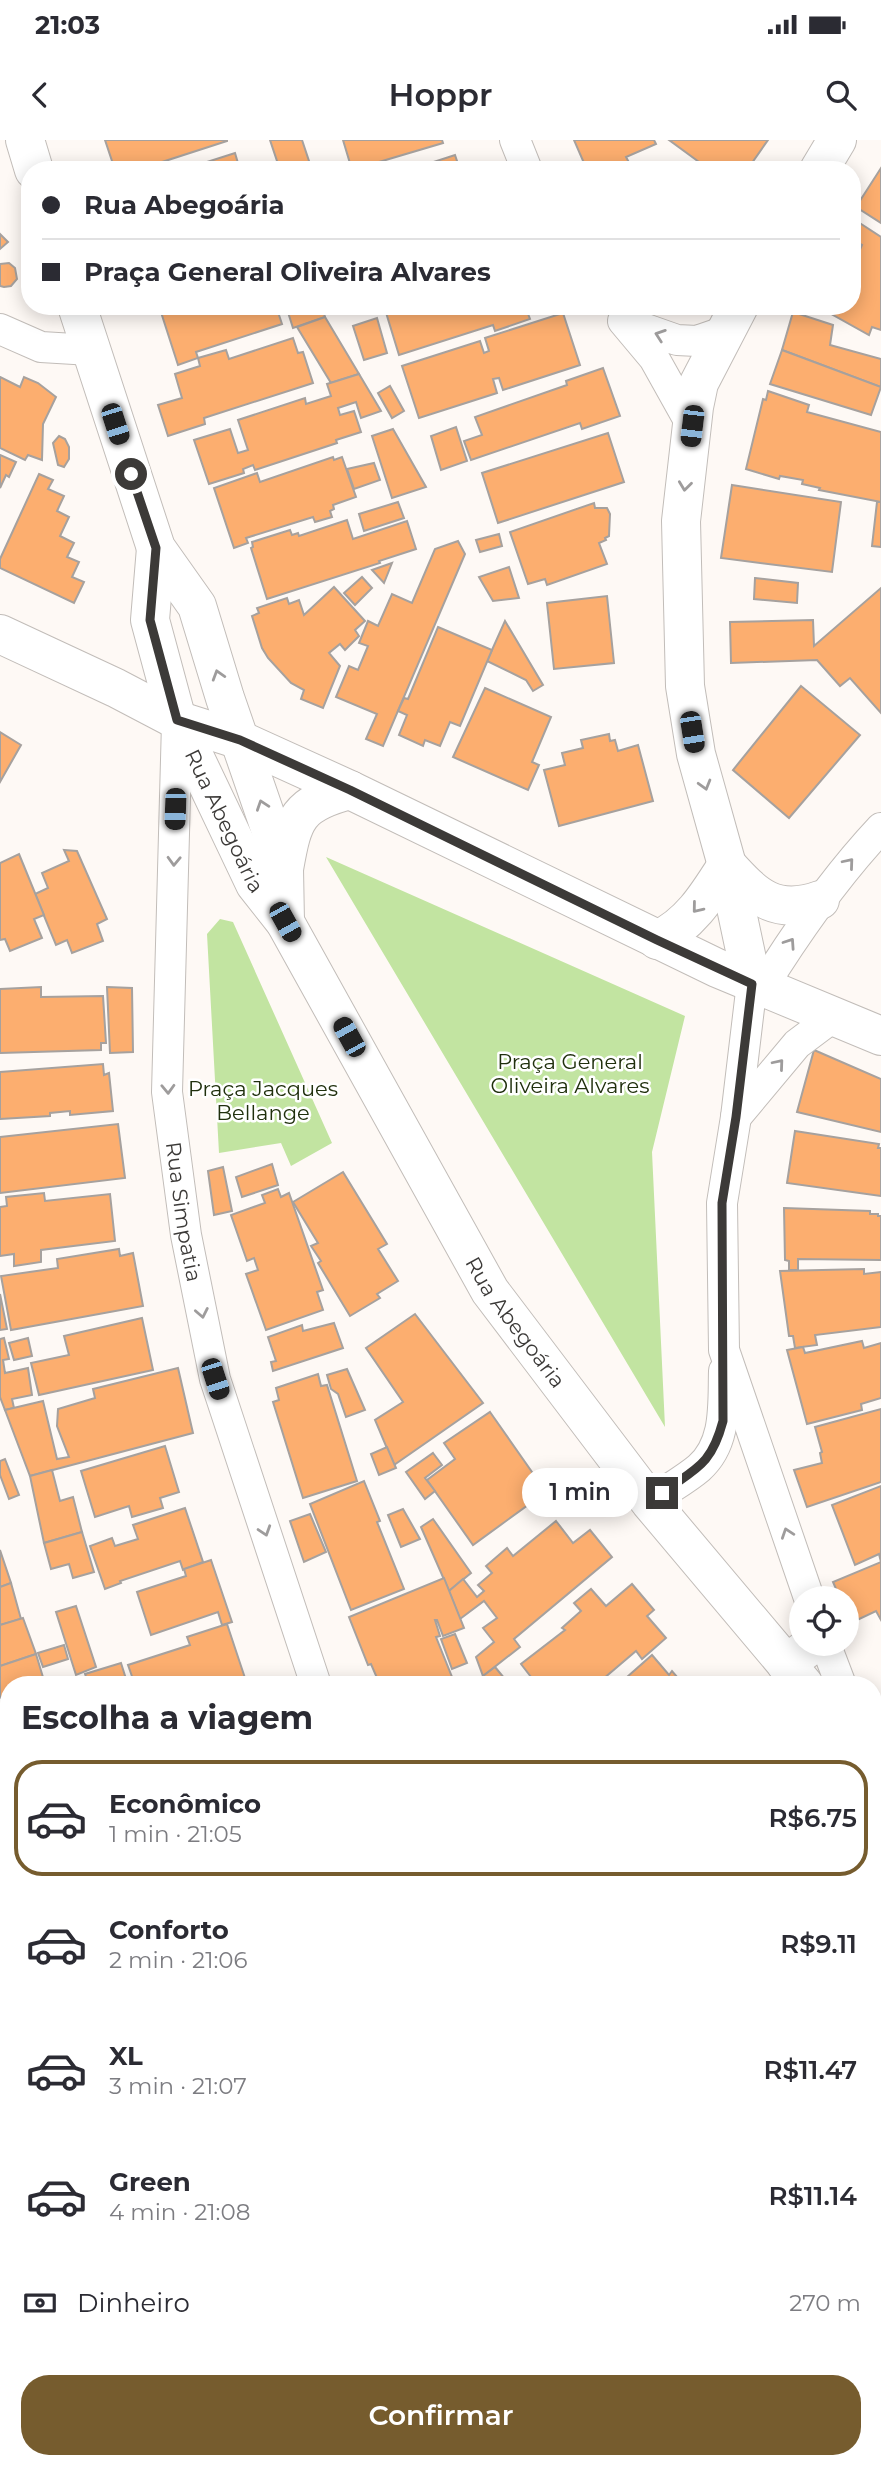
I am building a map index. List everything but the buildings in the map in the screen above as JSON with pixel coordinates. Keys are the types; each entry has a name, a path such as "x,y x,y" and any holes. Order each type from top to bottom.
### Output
{"street":[{"path":"24,140 31,161"},
{"path":"515,140 523,161"},
{"path":"824,161 837,140"},
{"name":"Rua Abegoária","path":"80,315 156,548 197,606 284,869 285,922"},
{"path":"618,315 653,358 692,426"},
{"path":"619,315 677,340 696,341 732,319"},
{"path":"650,1502 700,1467 716,1446 723,1421 722,1203 757,986 696,754 685,686 681,521 694,407 699,383 732,319"},
{"path":"0,329 41,347 91,350"},
{"name":"Rua Abegoária","path":"156,548 150,620 177,720 255,884 285,922 490,1291 650,1502 802,1664"},
{"path":"0,634 116,688 177,720 240,740 350,790 757,986 881,1037"},
{"name":"Rua Simpatia","path":"177,720 167,1092 186,1235 215,1379 313,1676"},
{"path":"284,869 289,837 298,815 326,796 350,790"},
{"path":"757,986 852,859 881,828"},
{"path":"727,865 751,893 767,901 788,906 805,905 820,900"},
{"path":"657,940 672,933 691,916 727,865"},
{"path":"736,1117 797,1044 833,1017"},
{"path":"724,1350 805,1586"},
{"path":"830,1656 838,1676"}],"green space":[{"name":"Praça General Oliveira Alvares","path":"326,857 685,1016 652,1152 665,1427"},
{"name":"Praça Jacques Bellange","path":"220,919 233,922 332,1143 291,1166 281,1143 219,1153 207,934"}],"route":[{"path":"131,474 156,548 150,620 177,720 240,740 350,790 752,984 736,1117 722,1203 723,1421 716,1446 700,1467 662,1493"}]}
